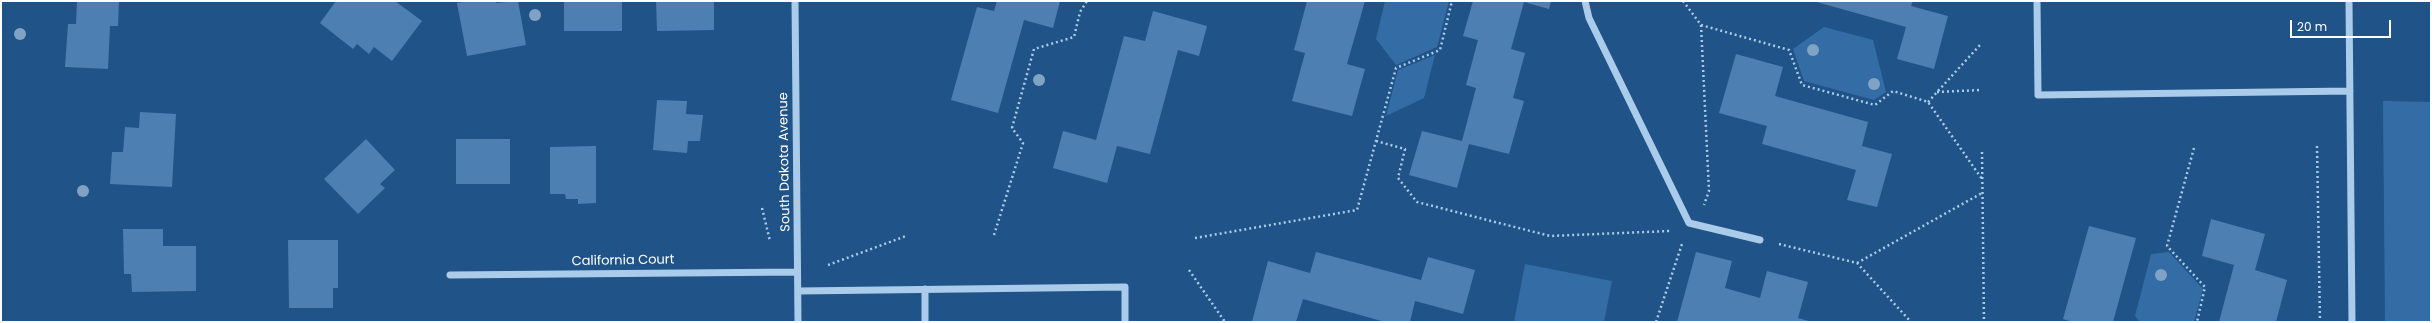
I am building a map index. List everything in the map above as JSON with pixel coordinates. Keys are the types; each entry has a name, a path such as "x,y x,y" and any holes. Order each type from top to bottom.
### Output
{"street":[{"name":"South Dakota Avenue","path":"795,1 798,322"},
{"path":"1585,1 1589,18 1689,223 1760,240"},
{"path":"2037,1 2038,94 2350,91"},
{"path":"2349,1 2352,322"},
{"name":"California Court","path":"450,275 797,272"},
{"path":"798,291 1125,287 1125,322"},
{"path":"924,289 925,322"}],"path":[{"path":"994,235 1023,144 1012,128 1034,50 1074,37 1080,12 1087,1"},
{"path":"1195,238 1357,210 1396,68 1440,50 1452,1"},
{"path":"1656,322 1689,223 1707,202 1709,191 1701,25 1683,1"},
{"path":"1701,25 1789,50 1802,85 1875,105 1894,91 1928,102 1982,179"},
{"path":"1928,102 1980,45"},
{"path":"1937,92 1981,90"},
{"path":"1376,141 1406,150 1398,178 1417,202 1550,236 1667,232 1689,223"},
{"path":"2317,146 2320,322"},
{"path":"2194,148 2167,246 2205,287 2196,322"},
{"path":"1982,152 1984,322"},
{"path":"1856,263 1982,193"},
{"path":"762,208 770,241"},
{"path":"828,265 906,236"},
{"path":"1760,240 1856,263 1910,322"},
{"path":"1189,270 1225,322"}],"shaded area":[{"path":"1385,1 1449,1 1437,47 1396,65 1376,39"},
{"path":"1824,27 1873,40 1886,92 1874,100 1804,81 1793,49"},
{"path":"1435,55 1424,98 1386,116 1398,70"},
{"path":"2383,101 2431,102 2431,322 2385,322"},
{"path":"2169,252 2203,289 2194,322 2140,322 2135,316 2151,254"},
{"path":"1525,264 1612,281 1604,322 1514,322"}],"building":[{"path":"77,1 119,1 118,26 110,26 108,69 65,67 68,24 76,24"},
{"path":"336,1 395,1 422,21 392,61 374,47 369,54 357,44 353,49 320,23"},
{"path":"469,1 495,1 496,3 518,1 526,45 467,56 457,3"},
{"path":"564,1 622,1 622,31 564,31"},
{"path":"656,1 714,1 714,30 657,31"},
{"path":"997,1 1060,1 1053,28 1024,20 998,113 951,100 977,7 994,11"},
{"path":"1307,1 1365,1 1347,64 1365,69 1352,116 1292,101 1305,53 1294,50"},
{"path":"1473,1 1551,1 1549,9 1524,2 1511,49 1525,53 1513,98 1524,101 1509,154 1469,144 1457,188 1409,175 1422,131 1462,141 1476,88 1466,85 1478,40 1463,36"},
{"path":"1813,1 1913,1 1911,6 1948,16 1934,69 1897,59 1906,27"},
{"path":"1153,11 1207,26 1199,56 1178,50 1150,154 1117,146 1107,183 1053,168 1063,131 1096,140 1124,36 1145,41"},
{"path":"1736,54 1783,67 1775,96 1868,122 1862,146 1892,154 1877,207 1847,200 1856,170 1762,144 1767,126 1719,113"},
{"path":"657,100 687,101 686,114 703,115 700,141 688,141 687,153 653,150"},
{"path":"140,112 176,114 172,187 110,184 112,152 123,152 125,127 139,128"},
{"path":"366,139 395,170 380,184 385,188 358,214 324,179"},
{"path":"456,139 510,139 510,184 456,184"},
{"path":"596,146 596,203 578,204 578,199 566,199 565,194 550,194 550,147"},
{"path":"2211,219 2265,234 2255,270 2287,280 2276,322 2219,322 2234,265 2202,256"},
{"path":"2089,226 2136,238 2113,322 2073,322 2063,319"},
{"path":"123,229 163,229 163,246 196,246 196,291 132,292 131,274 124,274"},
{"path":"288,240 338,240 338,288 333,288 333,308 289,308"},
{"path":"1316,252 1421,280 1428,257 1475,270 1463,314 1415,301 1410,322 1385,322 1303,299 1296,322 1252,322 1268,261 1310,273"},
{"path":"1696,252 1732,261 1725,288 1760,298 1767,271 1808,282 1798,318 1812,322 1677,322"}]}
